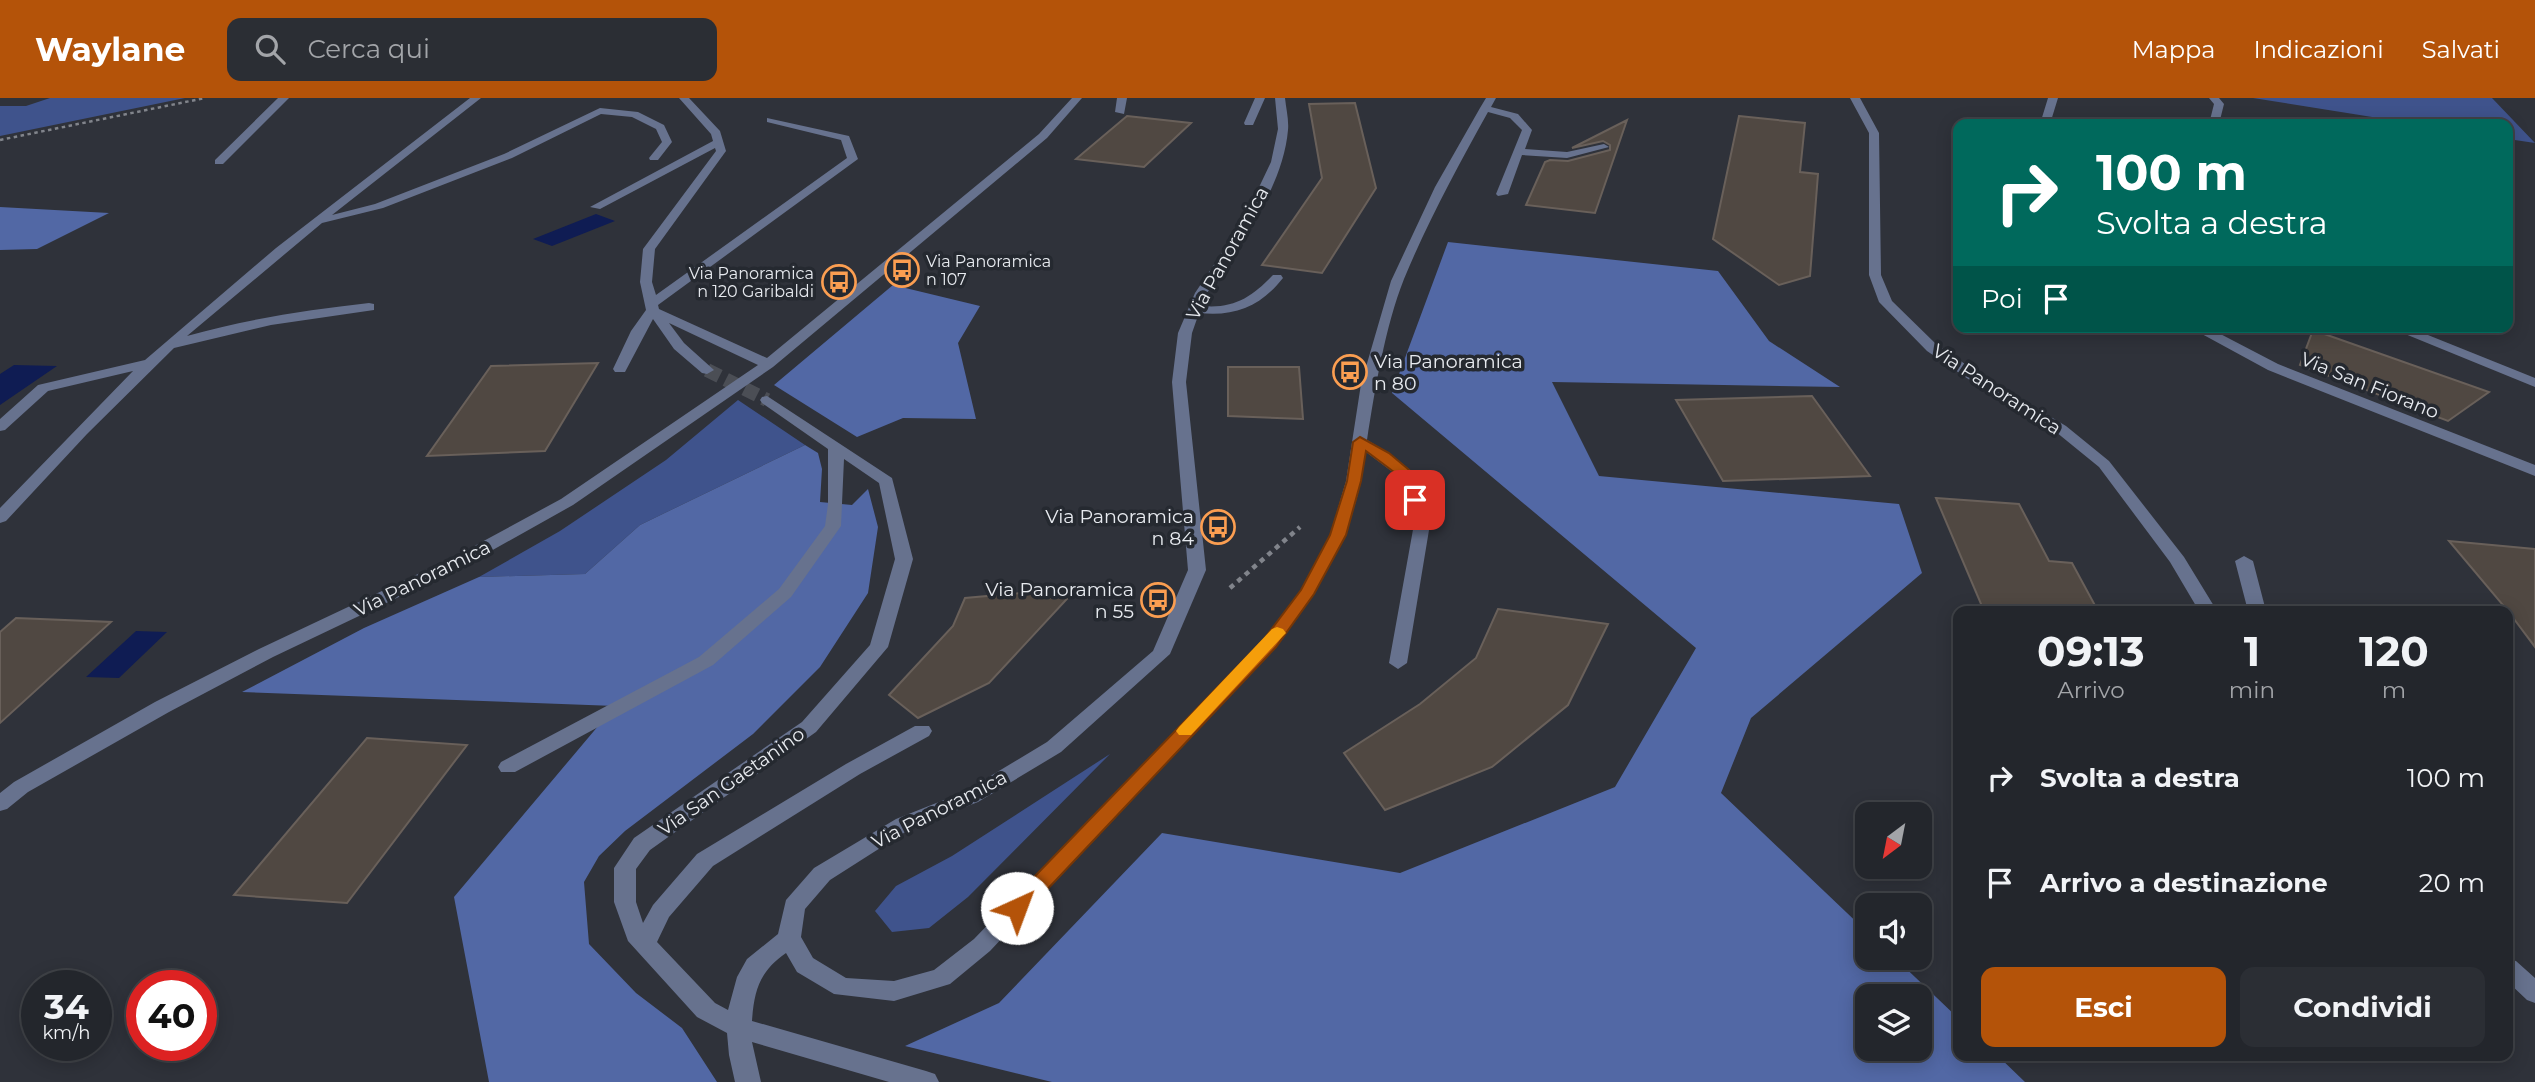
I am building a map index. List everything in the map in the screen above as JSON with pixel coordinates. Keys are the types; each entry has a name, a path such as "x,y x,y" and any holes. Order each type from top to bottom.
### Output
{"street":[{"path":"219,162 284,98"},
{"path":"0,517 168,346 316,223 476,98"},
{"path":"684,98 716,133 721,150 649,248 646,282 652,307 679,346 707,370"},
{"name":"Via Panoramica","path":"0,804 21,787 162,707 266,653 460,561 567,502 768,364 1043,136 1077,98"},
{"path":"1120,112 1122,98"},
{"path":"1249,123 1261,98"},
{"name":"Via Panoramica","path":"789,938 794,906 822,874 904,824 971,797 1054,747 1161,654 1197,570 1179,382 1185,333 1201,293 1248,223 1276,162 1283,129 1280,98"},
{"name":"Via Panoramica","path":"1855,98 1874,133 1875,275 1886,302 1933,348 1985,384 2061,429 2104,464 2178,561 2205,606"},
{"path":"2047,119 2053,98"},
{"path":"2214,98 2219,104 2215,119"},
{"path":"748,1082 740,1028 743,995 754,966 789,938 805,965 842,987 894,991 942,977 982,946 1270,643 1309,591 1338,535 1354,481 1368,384 1397,281 1441,187 1488,103 1514,116 1528,130 1502,194"},
{"path":"316,223 379,206 495,161 600,111 634,114 660,127 667,142 654,158"},
{"path":"620,369 652,307 853,159 845,138 771,120"},
{"path":"596,208 718,142"},
{"path":"1519,152 1567,155 1604,146"},
{"path":"1195,309 1217,312 1240,309 1261,295 1277,278"},
{"path":"168,346 216,332 308,313 369,307"},
{"path":"652,307 768,364"},
{"name":"Via San Fiorano","path":"2207,333 2273,368 2535,471"},
{"path":"2410,333 2535,383"},
{"path":"0,427 43,388 151,363"},
{"name":"Via San Gaetanino","path":"767,400 886,481 904,559 879,648 809,727 642,844 625,868 625,902 636,935 706,1010 740,1028 926,1082"},
{"path":"1360,442 1384,456 1409,477 1422,524 1398,663"},
{"path":"508,767 706,661 785,593 833,526 836,504 835,447"},
{"path":"2244,561 2256,606"},
{"path":"644,944 661,911 705,860 853,769 922,731"},
{"path":"2513,973 2535,993"}],"path":[{"path":"0,140 205,98"},
{"path":"1222,595 1303,525"}],"shaded area":[{"path":"50,98 185,98 0,136 0,106 26,106"},
{"path":"2253,98 2492,98 2512,119 2385,119"},
{"path":"2513,120 2535,143 2513,140"},
{"path":"0,207 109,213 37,249 0,250"},
{"path":"596,214 615,221 552,246 533,239"},
{"path":"1448,242 1718,271 1769,341 1840,387 1552,382 1599,476 1899,504 1922,573 1751,718 1721,793 1855,921 1855,970 1908,970 1922,984 1855,984 1855,1061 1932,1061 1932,993 1953,1013 1953,1061 2003,1061 2025,1082 1052,1082 905,1046 999,1003 1162,833 1400,873 1615,787 1696,648 1392,393"},
{"path":"893,285 980,306 958,343 976,419 903,418 857,437 774,385"},
{"path":"14,365 57,366 0,405 0,374"},
{"path":"738,400 805,445 640,525 585,574 479,577 560,531 666,460"},
{"path":"805,445 818,453 822,469 820,502 852,505 868,489 878,527 868,593 820,667 753,734 625,831 599,856 584,882 589,944 636,993 682,1028 717,1082 489,1082 454,897 615,706 242,692 364,628 479,577 585,574 640,525"},
{"path":"136,631 167,632 119,678 86,677"},
{"path":"1110,754 968,897 929,928 892,932 875,911 896,886 952,856"}],"building":[{"path":"1355,103 1376,188 1322,273 1262,265 1322,178 1309,104"},
{"path":"1127,116 1191,123 1144,167 1076,159"},
{"path":"1739,116 1805,123 1800,172 1818,174 1810,276 1779,285 1713,239"},
{"path":"1627,120 1595,213 1526,205 1545,162 1568,161 1610,150 1610,145 1603,141 1572,148"},
{"path":"2312,333 2322,333 2489,392 2448,421 2300,365"},
{"path":"598,363 545,451 427,456 491,366"},
{"path":"1228,367 1299,367 1303,419 1228,416"},
{"path":"1812,396 1870,476 1723,481 1676,400"},
{"path":"1936,498 2019,504 2049,561 2072,563 2095,606 1982,606"},
{"path":"2449,541 2535,549 2535,647 2513,618 2513,606 2504,606"},
{"path":"1077,588 989,683 918,718 889,695 953,626 965,598"},
{"path":"1498,609 1608,624 1568,705 1492,767 1385,810 1344,753 1420,704 1476,658"},
{"path":"16,618 111,622 0,723 0,632"},
{"path":"367,738 467,745 347,903 234,895"}],"tunnel":[{"path":"707,370 767,400"}],"slow traffic":[{"path":"1185,731 1277,633"}],"place":[{"name":"Via Panoramica n 107","path":"902,270"},
{"name":"Via Panoramica n 120 Garibaldi","path":"839,282"},
{"name":"Via Panoramica n 80","path":"1350,372"},
{"name":"Via Panoramica n 84","path":"1218,527"},
{"name":"Via Panoramica n 55","path":"1158,600"}],"route":[{"path":"1017,908 1270,643 1309,591 1338,535 1354,481 1360,442 1384,456 1409,477 1415,500"}]}
